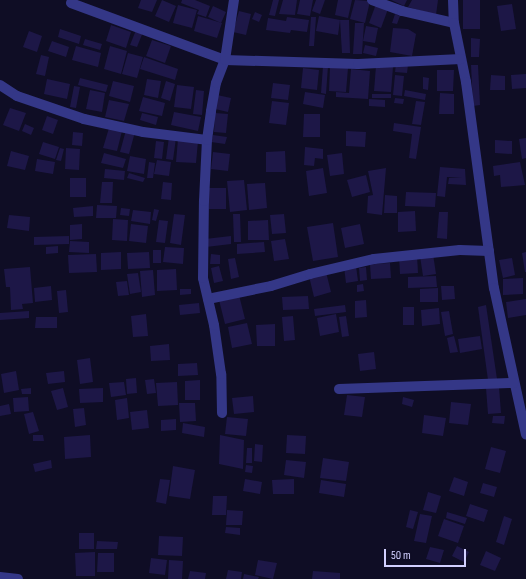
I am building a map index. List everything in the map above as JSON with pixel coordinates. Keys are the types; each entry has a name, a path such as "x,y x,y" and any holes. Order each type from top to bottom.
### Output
{"street":[{"path":"222,413 221,374 202,256 206,140 216,83 226,60 234,0"},
{"path":"372,0 402,12 454,23"},
{"path":"453,0 454,23 475,142 489,251 514,383 526,435"},
{"path":"70,3 226,60 358,64 461,59"},
{"path":"0,85 17,96 84,119 143,132 206,140"},
{"path":"208,299 271,286 310,274 374,259 460,250 489,251"},
{"path":"339,389 514,383"},
{"path":"0,577 18,579"}],"building":[{"path":"141,0 157,0 152,12 138,8"},
{"path":"162,0 176,6 169,22 155,16"},
{"path":"182,0 195,0 210,6 206,17 197,14 199,10 181,3"},
{"path":"273,0 279,0 275,16 269,15"},
{"path":"283,0 297,0 295,15 279,14"},
{"path":"300,0 313,0 310,16 297,14"},
{"path":"316,0 325,0 320,14 312,11"},
{"path":"338,0 352,0 348,18 335,15"},
{"path":"355,0 370,1 365,23 350,19"},
{"path":"391,0 407,0 404,6"},
{"path":"412,0 438,0 436,15 408,7"},
{"path":"463,0 480,0 480,29 463,29"},
{"path":"376,4 388,9 381,28 369,23"},
{"path":"512,4 516,29 501,31 497,6"},
{"path":"178,5 197,10 192,28 173,23"},
{"path":"213,6 226,12 221,23 208,17"},
{"path":"239,11 251,14 246,35 233,32"},
{"path":"255,12 262,15 259,22 252,19"},
{"path":"395,14 400,16 397,24 392,23"},
{"path":"198,16 222,23 217,38 194,31"},
{"path":"319,16 340,20 338,35 316,31"},
{"path":"287,17 309,20 307,32 291,30 290,33 266,30 268,18 286,21"},
{"path":"311,17 316,17 314,46 309,46"},
{"path":"340,20 349,20 350,53 342,53"},
{"path":"355,23 364,23 362,54 353,54"},
{"path":"111,25 131,32 126,48 106,41"},
{"path":"366,26 378,28 375,43 363,41"},
{"path":"393,28 408,29 416,34 412,56 390,52"},
{"path":"60,29 81,36 79,44 58,37"},
{"path":"136,30 143,32 137,47 130,45"},
{"path":"29,31 42,36 37,52 23,47"},
{"path":"471,38 480,39 479,57 471,57"},
{"path":"85,39 102,44 100,50 83,45"},
{"path":"152,40 171,46 165,63 146,56"},
{"path":"52,41 69,47 66,57 48,51"},
{"path":"365,45 378,48 376,56 363,53"},
{"path":"76,46 101,53 98,67 72,60"},
{"path":"110,46 127,51 121,74 104,69"},
{"path":"128,53 143,57 137,78 122,74"},
{"path":"41,55 49,57 45,76 36,74"},
{"path":"144,57 178,69 175,80 140,69"},
{"path":"396,64 408,65 407,73 395,72"},
{"path":"471,65 478,65 480,105 473,106"},
{"path":"323,66 328,66 326,94 321,93"},
{"path":"376,66 393,67 391,92 374,91"},
{"path":"330,67 348,68 346,92 329,91"},
{"path":"303,68 319,70 317,90 301,88"},
{"path":"351,69 370,71 368,99 336,97 336,92 349,93"},
{"path":"437,70 454,70 453,91 437,91"},
{"path":"526,74 526,88 512,89 511,75"},
{"path":"395,75 404,76 402,96 393,95"},
{"path":"491,75 505,76 505,90 490,90"},
{"path":"423,77 429,78 428,90 423,89"},
{"path":"80,78 108,85 106,92 78,85"},
{"path":"47,79 70,84 67,99 44,94"},
{"path":"147,79 161,81 158,98 144,95"},
{"path":"113,81 134,86 130,102 109,96"},
{"path":"166,81 175,84 170,101 161,98"},
{"path":"273,83 290,85 288,100 271,98"},
{"path":"177,85 194,87 191,109 174,107"},
{"path":"74,86 80,87 76,108 70,107"},
{"path":"90,90 105,93 102,112 86,109"},
{"path":"196,90 204,91 202,115 193,114"},
{"path":"405,90 426,94 425,100 404,96"},
{"path":"305,92 325,95 323,108 303,104"},
{"path":"440,93 454,94 454,114 439,114"},
{"path":"372,94 391,94 391,98 372,98"},
{"path":"217,95 231,98 228,112 215,109"},
{"path":"143,97 165,103 162,116 139,111"},
{"path":"395,98 404,99 403,104 394,103"},
{"path":"369,99 385,100 385,107 369,106"},
{"path":"109,100 129,104 124,121 105,117"},
{"path":"272,101 289,103 286,125 269,123"},
{"path":"416,101 425,102 421,125 412,124"},
{"path":"10,108 26,113 19,131 3,125"},
{"path":"174,112 201,117 198,131 171,125"},
{"path":"142,113 158,117 156,125 140,120"},
{"path":"215,113 228,114 226,133 214,132"},
{"path":"304,114 320,114 320,137 303,137"},
{"path":"47,116 58,120 53,134 42,130"},
{"path":"394,123 421,127 416,159 409,158 412,134 393,131"},
{"path":"25,124 34,128 31,135 22,131"},
{"path":"109,128 122,131 117,151 103,148"},
{"path":"126,130 135,132 129,154 120,152"},
{"path":"346,131 366,132 365,147 346,146"},
{"path":"73,132 83,133 82,146 72,145"},
{"path":"213,135 227,137 225,144 211,142"},
{"path":"169,137 176,138 173,160 166,159"},
{"path":"526,138 526,158 522,159 519,139"},
{"path":"178,139 198,141 196,163 176,162"},
{"path":"495,140 512,141 512,154 495,153"},
{"path":"156,141 164,142 162,159 154,158"},
{"path":"43,142 59,147 55,159 39,154"},
{"path":"305,147 323,149 323,159 315,158 314,166 304,165"},
{"path":"60,148 64,149 61,161 56,160"},
{"path":"66,148 80,149 79,170 65,169"},
{"path":"11,151 29,156 25,170 7,166"},
{"path":"285,151 286,172 266,172 266,152"},
{"path":"213,152 230,154 228,171 211,169"},
{"path":"104,153 126,159 123,168 101,163"},
{"path":"342,153 344,174 330,176 327,155"},
{"path":"130,156 146,159 144,174 127,171"},
{"path":"37,159 55,162 53,174 35,171"},
{"path":"157,160 171,162 169,176 154,174"},
{"path":"149,162 155,163 153,178 147,178"},
{"path":"520,162 525,185 501,187 500,175 494,176 493,166"},
{"path":"440,167 465,169 466,185 448,184 449,178 462,178 447,177 445,197 437,196"},
{"path":"323,168 327,193 309,196 306,171"},
{"path":"386,168 382,215 367,213 368,196 373,195 368,171"},
{"path":"105,169 125,171 124,180 104,178"},
{"path":"129,173 145,178 143,182 127,178"},
{"path":"366,175 370,192 352,197 347,180"},
{"path":"70,178 86,178 86,197 70,197"},
{"path":"244,180 247,210 230,212 227,181"},
{"path":"102,182 113,182 112,203 100,203"},
{"path":"163,182 172,183 171,200 161,199"},
{"path":"265,183 267,208 249,210 247,184"},
{"path":"209,188 226,188 226,209 209,209"},
{"path":"406,192 436,193 435,207 405,206"},
{"path":"385,195 397,196 397,213 384,213"},
{"path":"97,205 117,206 116,218 96,218"},
{"path":"93,206 93,216 74,217 73,208"},
{"path":"121,208 130,209 129,216 120,215"},
{"path":"154,209 159,210 156,221 152,220"},
{"path":"133,210 151,212 150,224 131,221"},
{"path":"415,211 416,231 398,232 398,212"},
{"path":"439,212 448,212 447,239 437,238"},
{"path":"174,214 185,215 181,245 170,243"},
{"path":"233,214 240,214 241,242 234,242"},
{"path":"284,214 286,233 272,234 270,215"},
{"path":"9,215 30,217 29,231 7,228"},
{"path":"113,219 128,220 127,241 112,240"},
{"path":"159,220 168,221 165,243 156,242"},
{"path":"268,220 269,240 248,240 248,221"},
{"path":"333,223 338,257 313,261 307,227"},
{"path":"82,224 82,239 70,240 70,225"},
{"path":"131,224 148,226 146,243 129,241"},
{"path":"360,224 364,244 345,248 341,228"},
{"path":"69,236 69,244 34,245 34,237"},
{"path":"231,236 231,244 206,247 205,239"},
{"path":"285,239 289,259 274,261 271,241"},
{"path":"70,241 89,242 89,253 69,252"},
{"path":"264,242 265,252 237,254 237,244"},
{"path":"58,246 58,253 46,254 46,247"},
{"path":"165,247 184,248 183,264 163,262"},
{"path":"153,250 161,250 161,263 153,263"},
{"path":"121,252 121,269 101,270 101,253"},
{"path":"149,252 150,268 128,269 127,253"},
{"path":"526,252 526,272 525,272 522,253"},
{"path":"96,254 97,272 69,273 68,255"},
{"path":"211,254 220,255 220,264 210,264"},
{"path":"433,254 436,274 423,276 420,256"},
{"path":"417,255 418,273 400,274 399,256"},
{"path":"235,258 239,277 231,279 228,259"},
{"path":"512,258 515,275 503,278 499,260"},
{"path":"390,263 391,278 371,279 370,264"},
{"path":"219,266 223,281 214,283 211,268"},
{"path":"356,266 358,281 346,283 344,267"},
{"path":"30,267 33,303 22,304 23,309 11,310 10,287 6,287 4,269"},
{"path":"366,267 367,280 360,281 359,268"},
{"path":"176,269 177,290 157,291 157,270"},
{"path":"153,270 155,295 142,297 140,271"},
{"path":"326,272 331,292 314,297 309,276"},
{"path":"138,273 141,292 130,294 127,274"},
{"path":"436,276 437,287 408,288 408,277"},
{"path":"523,278 523,294 503,295 503,279"},
{"path":"127,281 129,295 118,296 116,282"},
{"path":"363,284 364,291 357,292 357,285"},
{"path":"51,286 52,300 35,302 34,288"},
{"path":"441,286 454,286 455,299 442,300"},
{"path":"438,288 438,302 420,302 420,289"},
{"path":"180,289 191,289 191,294 180,295"},
{"path":"66,290 68,312 59,313 57,291"},
{"path":"239,295 245,319 225,324 219,300"},
{"path":"308,296 309,309 283,310 282,297"},
{"path":"526,299 526,315 508,318 506,302"},
{"path":"366,300 367,317 355,318 355,301"},
{"path":"199,303 200,313 180,315 179,305"},
{"path":"345,305 346,312 315,316 314,309"},
{"path":"486,305 497,379 488,380 478,307"},
{"path":"403,307 414,307 414,325 403,325"},
{"path":"439,308 440,324 422,326 421,310"},
{"path":"29,311 29,318 0,320 0,313"},
{"path":"449,311 453,334 445,336 441,312"},
{"path":"146,314 148,336 133,337 131,316"},
{"path":"336,314 339,332 320,336 317,318"},
{"path":"293,316 295,340 284,341 282,317"},
{"path":"346,316 349,336 342,337 339,317"},
{"path":"36,317 57,317 57,328 35,328"},
{"path":"247,323 252,344 232,348 228,327"},
{"path":"275,324 275,346 257,346 256,325"},
{"path":"454,336 458,352 450,353 447,338"},
{"path":"480,336 482,349 460,353 458,339"},
{"path":"169,344 170,360 151,361 150,346"},
{"path":"374,352 376,369 360,371 358,354"},
{"path":"90,358 93,382 80,384 77,360"},
{"path":"197,363 198,375 178,376 178,364"},
{"path":"16,371 19,390 4,393 1,374"},
{"path":"64,371 65,382 48,384 46,373"},
{"path":"136,378 137,393 127,394 126,379"},
{"path":"154,379 156,393 147,394 145,380"},
{"path":"200,380 200,400 185,400 185,381"},
{"path":"124,382 126,395 111,397 109,383"},
{"path":"177,382 178,405 158,406 156,383"},
{"path":"499,387 501,413 488,414 486,388"},
{"path":"31,388 31,394 22,394 21,389"},
{"path":"63,388 68,407 57,410 51,391"},
{"path":"103,388 103,402 80,403 79,389"},
{"path":"347,395 365,397 362,417 344,415"},
{"path":"253,396 254,412 234,414 232,398"},
{"path":"28,397 29,411 14,412 13,398"},
{"path":"403,397 414,400 412,407 402,404"},
{"path":"127,398 129,418 117,420 115,400"},
{"path":"451,402 471,404 468,425 449,423"},
{"path":"179,403 195,403 196,421 180,422"},
{"path":"9,404 11,414 0,416 0,406"},
{"path":"84,408 86,425 75,427 73,409"},
{"path":"147,410 149,428 132,430 130,412"},
{"path":"33,412 39,431 29,434 24,414"},
{"path":"424,415 446,418 443,436 422,433"},
{"path":"493,416 505,416 504,424 492,423"},
{"path":"227,417 248,419 246,436 225,434"},
{"path":"176,419 176,430 161,431 161,420"},
{"path":"183,423 205,427 204,437 182,433"},
{"path":"33,435 43,435 44,441 33,441"},
{"path":"90,435 91,457 65,459 64,437"},
{"path":"220,435 244,440 243,469 219,464"},
{"path":"287,435 306,436 305,454 286,453"},
{"path":"255,444 263,445 262,462 254,461"},
{"path":"491,447 506,451 500,473 485,469"},
{"path":"247,448 252,448 252,463 246,463"},
{"path":"323,458 349,462 346,481 320,478"},
{"path":"51,460 52,468 35,472 33,464"},
{"path":"286,460 306,462 304,478 284,475"},
{"path":"246,465 253,466 252,473 245,472"},
{"path":"173,466 195,470 190,499 169,496"},
{"path":"454,477 468,482 464,496 449,491"},
{"path":"160,479 170,480 166,504 156,502"},
{"path":"245,479 262,482 260,494 243,491"},
{"path":"294,479 294,494 273,494 272,480"},
{"path":"321,480 346,484 344,497 319,493"},
{"path":"483,483 497,487 494,497 480,493"},
{"path":"428,492 441,496 436,513 423,510"},
{"path":"213,496 227,496 226,515 212,515"},
{"path":"470,504 488,510 484,522 466,516"},
{"path":"227,510 243,511 242,525 226,525"},
{"path":"410,510 418,512 413,529 406,527"},
{"path":"447,512 467,518 465,524 446,518"},
{"path":"420,514 432,516 426,543 414,541"},
{"path":"504,516 512,519 504,545 496,542"},
{"path":"444,519 464,526 458,543 438,536"},
{"path":"226,527 240,528 240,535 225,533"},
{"path":"79,533 94,533 94,549 79,549"},
{"path":"159,536 183,537 182,556 158,555"},
{"path":"97,541 118,542 117,549 96,549"},
{"path":"457,546 469,552 464,562 452,556"},
{"path":"430,547 444,550 440,563 426,559"},
{"path":"486,551 501,558 495,571 480,565"},
{"path":"95,552 95,576 76,576 75,553"},
{"path":"98,553 114,553 114,572 97,572"},
{"path":"151,558 167,560 165,575 149,573"},
{"path":"169,560 183,561 182,579 168,579"},
{"path":"258,560 277,563 273,579 255,575"},
{"path":"228,570 242,572 241,579 226,579"},
{"path":"190,571 206,573 205,579 188,579"},
{"path":"313,571 340,573 340,579 312,579"},
{"path":"244,574 259,577 258,579 243,579"}]}
